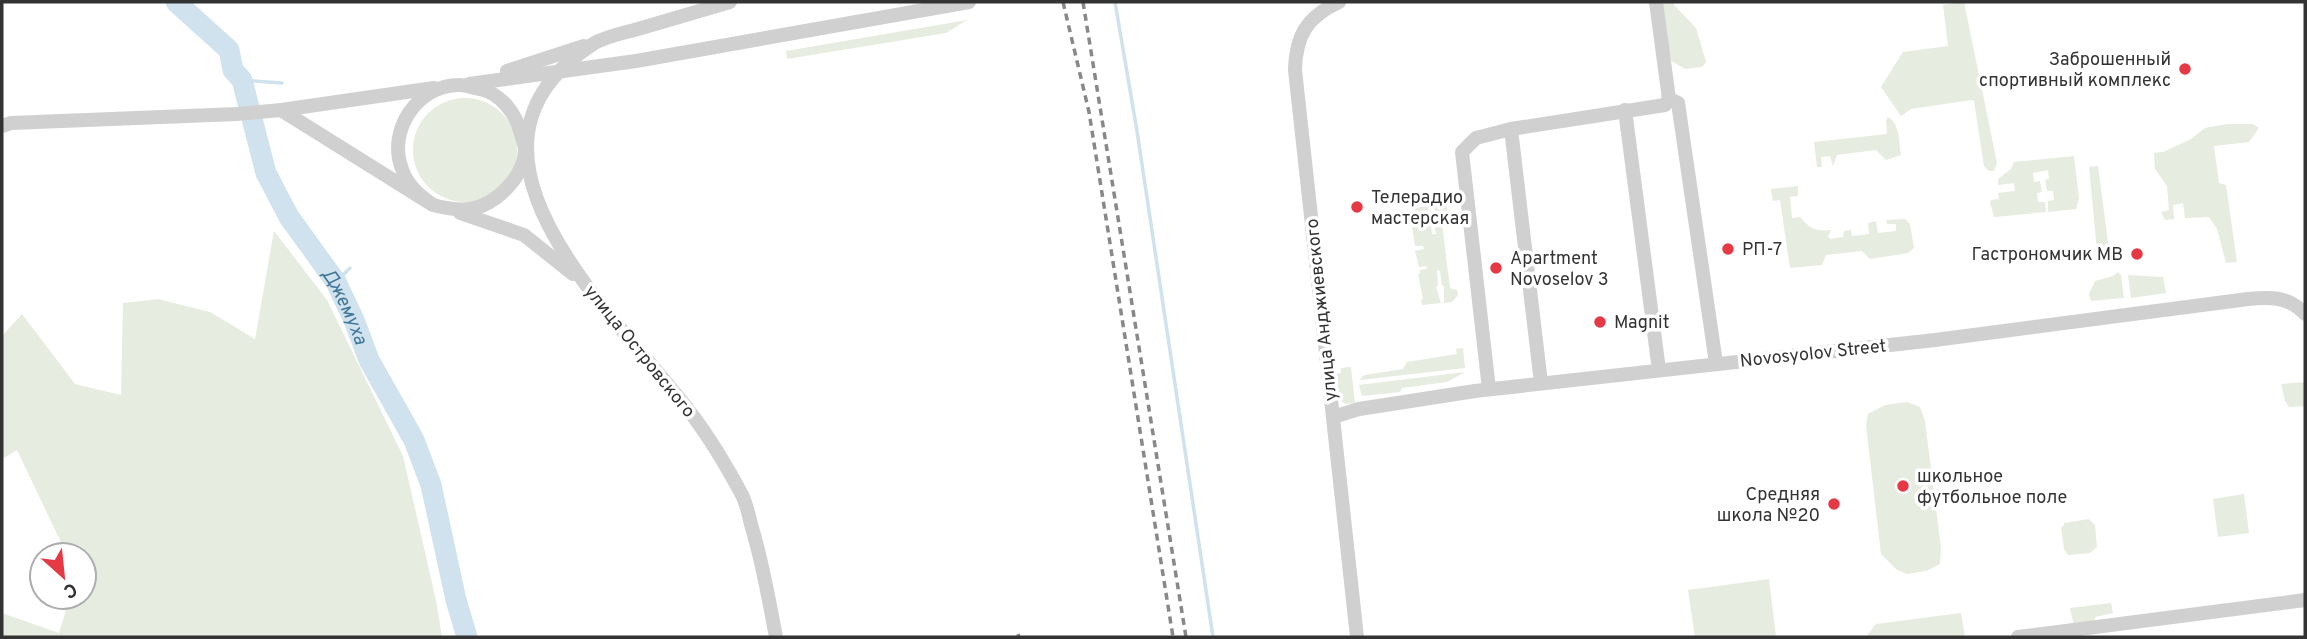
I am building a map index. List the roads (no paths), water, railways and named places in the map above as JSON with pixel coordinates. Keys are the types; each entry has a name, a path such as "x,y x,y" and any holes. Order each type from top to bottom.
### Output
{"street":[{"path":"455,85 487,91 507,105 519,126 525,150 511,185 493,201 470,209 439,206 414,190 401,169 398,145 400,133 410,111 428,94 455,85 730,2"},
{"path":"2,126 24,122 278,110 636,61 969,2"},
{"name":"улица Анджиевского","path":"1339,2 1320,13 1301,34 1295,50 1295,70 1357,637"},
{"path":"1489,389 1462,152 1476,138 1511,129 1665,105 1669,99 1656,2"},
{"path":"558,71 596,43"},
{"name":"улица Островского","path":"558,71 539,96 532,112 525,150 535,195 548,226 587,286 693,416 743,496 761,559 776,637"},
{"path":"1669,99 1678,103 1716,363"},
{"path":"278,110 439,206 524,235 587,286"},
{"path":"1625,110 1659,370"},
{"path":"1511,129 1541,383"},
{"name":"Novosyolov Street","path":"1333,417 1359,409 1489,389 1935,340 2248,299 2272,297 2302,306"},
{"path":"2018,637 2305,600"}],"waterway":[{"name":"Джемуха","path":"176,2 229,50 233,70 242,80 266,173 289,217 336,282 369,360 414,440 431,485 456,600 467,637"},
{"path":"1115,2 1213,637"},
{"path":"242,80 282,83"},
{"path":"336,282 350,268"}],"railway":[{"path":"1063,2 1089,112 1173,637"},
{"path":"1083,2 1186,637"}],"place":[{"name":"Заброшенный спортивный комплекс","path":"2185,69"},
{"name":"Телерадио мастерская","path":"1357,207"},
{"name":"РП-7","path":"1728,249"},
{"name":"Гастрономчик МВ","path":"2137,254"},
{"name":"Apartment Novoselov 3","path":"1496,268"},
{"name":"Magnit","path":"1600,322"},
{"name":"школьное футбольное поле","path":"1903,486"},
{"name":"Средняя школа №20","path":"1834,504"}]}
